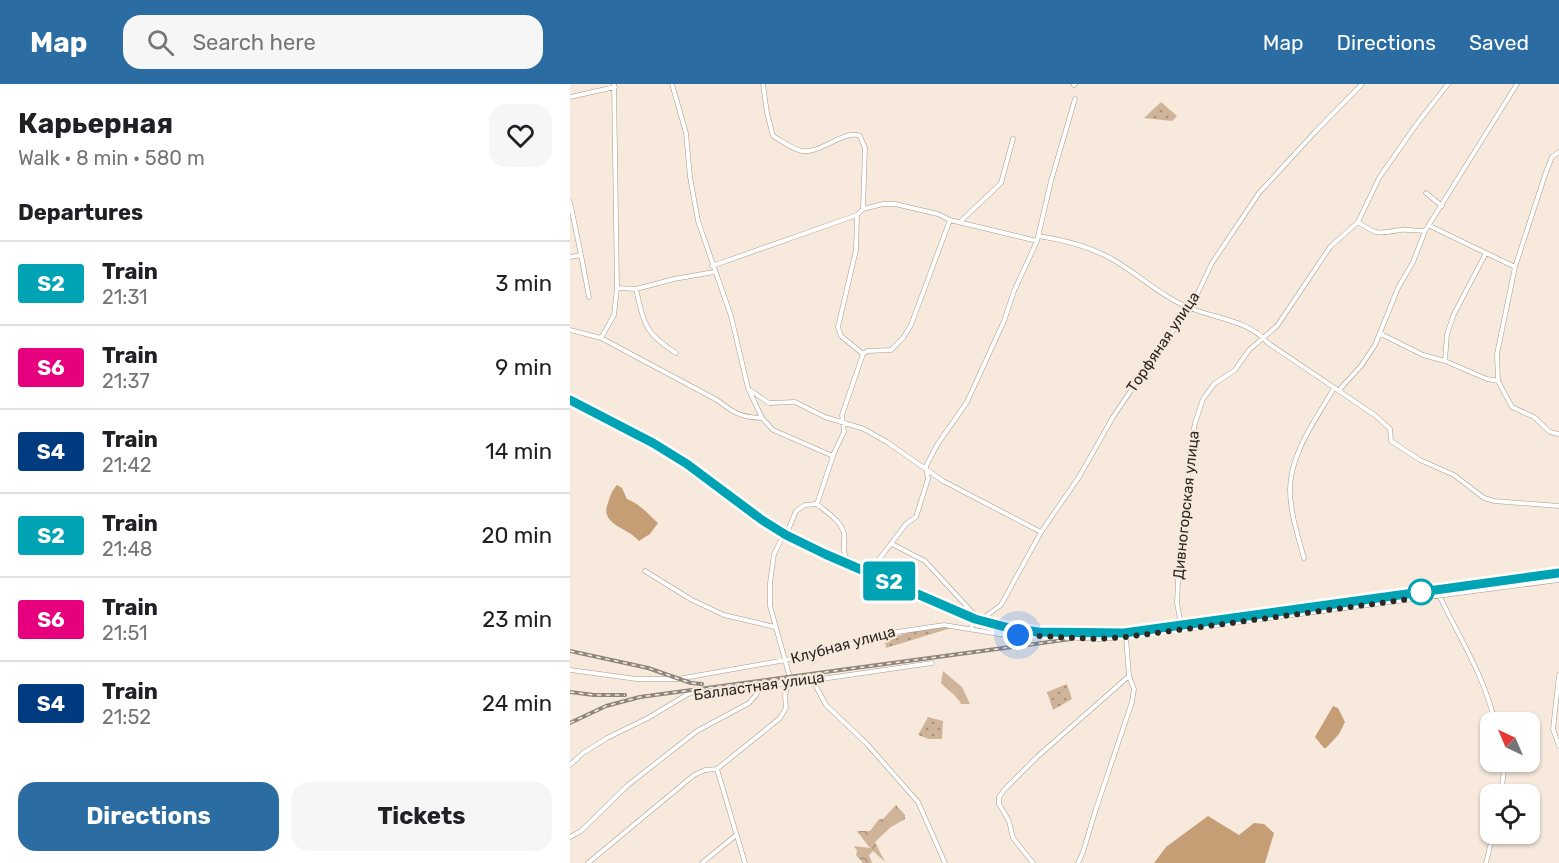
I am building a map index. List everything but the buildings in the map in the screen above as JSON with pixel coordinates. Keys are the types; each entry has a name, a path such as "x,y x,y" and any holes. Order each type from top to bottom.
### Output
{"street":[{"path":"672,84 686,134 690,177 698,221 731,316 748,388 762,418 773,430 833,456"},
{"name":"Торфяная улица","path":"986,616 1001,604 1041,532 1078,477 1113,417 1190,309 1212,263 1259,193 1362,84"},
{"name":"Дивногорская улица","path":"1180,619 1177,603 1178,581 1188,494 1189,458 1195,423 1209,390 1235,370 1249,350 1277,326 1330,247 1358,222 1379,178 1448,84"},
{"path":"1304,558 1296,529 1290,491 1295,462 1310,430 1336,389 1361,366 1382,334 1398,288 1413,262 1425,231 1517,84"},
{"path":"570,97 615,86 617,288 614,315 602,338"},
{"path":"763,87 773,136 792,147 802,151 811,151 849,135 860,136 865,148 863,209"},
{"path":"874,573 877,561 906,524 916,517 928,479 926,466 937,444 951,428 967,402 1004,321 1037,238 1075,99"},
{"path":"961,221 1001,183 1012,139"},
{"path":"1559,152 1552,157 1545,175 1515,267 1497,354 1498,381 1512,407 1534,417 1550,432 1559,434"},
{"path":"1426,193 1442,206"},
{"path":"570,202 589,297"},
{"path":"712,266 857,215 863,209 883,204 896,204 938,214 950,220 1037,238 1078,243 1112,259 1190,309 1235,322 1260,334 1276,349 1376,416 1390,429 1391,441 1420,459 1454,475 1484,498 1494,501 1559,506"},
{"path":"857,215 856,250 838,327 841,336 863,354"},
{"path":"817,504 833,456 844,432 842,415 863,354 867,351 891,350 903,338 950,220"},
{"path":"1358,222 1382,234 1401,230 1425,231"},
{"path":"1430,226 1515,267"},
{"path":"1445,361 1447,334 1454,314 1486,253"},
{"path":"570,257 581,255"},
{"path":"617,288 636,289 714,272"},
{"path":"636,289 648,330 660,343 676,352"},
{"path":"570,330 602,338 717,400 734,413 743,417 762,418"},
{"path":"1382,334 1423,355 1498,381"},
{"path":"748,388 769,402 795,402 825,417 864,429 887,442 927,472 1041,532"},
{"path":"588,863 694,775 717,769 784,714 787,684 790,678 770,606 774,554 800,507 817,504"},
{"path":"817,504 841,525 844,534 844,555 849,560 874,573 974,613"},
{"path":"892,543 925,561 974,613 975,619 971,628"},
{"path":"645,571 692,600 724,615 775,627"},
{"name":"Клубная улица","path":"570,670 637,679 678,679 825,653 877,635 900,630 944,625 999,634 1099,639 1559,580"},
{"path":"1439,596 1476,666 1492,712"},
{"path":"1078,863 1132,702 1134,689 1129,676 1126,637"},
{"name":"Балластная улица","path":"570,765 583,753 607,738 648,718 688,694 708,690 787,684 812,678 932,663"},
{"path":"1559,675 1553,729 1559,746"},
{"path":"1033,863 1013,837 1009,821 999,804 999,797 1037,757 1129,676"},
{"path":"812,678 826,705 867,744 918,802 945,863"},
{"path":"570,837 581,831 628,785 697,730 749,703 761,686"},
{"path":"717,769 735,836 745,863"},
{"path":"702,863 735,836"},
{"path":"1486,863 1491,844"}],"green space":[{"path":"1161,102 1177,116 1172,121 1144,118"},
{"path":"941,627 951,628 886,648 885,639"},
{"path":"943,671 962,687 970,704 961,704 941,683"},
{"path":"1067,684 1072,699 1053,710 1047,692"},
{"path":"928,717 943,721 942,739 929,739 918,735"},
{"path":"896,805 905,815 905,819 891,827 875,842 885,862 873,851 869,855 872,863 863,863 856,855 857,851 854,846 870,848 857,831 870,831 879,819 883,819"}],"shaded area":[{"path":"617,485 622,488 627,499 640,506 658,523 650,534 639,541 611,521 608,516 606,510 612,491"},
{"path":"1333,706 1338,708 1345,722 1339,734 1324,748 1315,737"},
{"path":"1208,816 1239,835 1254,823 1264,824 1274,833 1265,863 1154,863 1166,847"}],"railway":[{"path":"570,400 674,455 786,535 993,625 1038,632 1124,633 1559,573"},
{"path":"570,723 606,706 640,697 1071,639"},
{"path":"570,651 648,668 691,683 702,684"},
{"path":"570,692 625,695"}],"train":[{"name":"S2","path":"570,400 653,443 687,464 786,535 975,619 1009,628 1038,632 1124,633 1559,573"}],"route":[{"path":"1018,635 1099,639 1126,637 1418,598 1421,592"}]}
